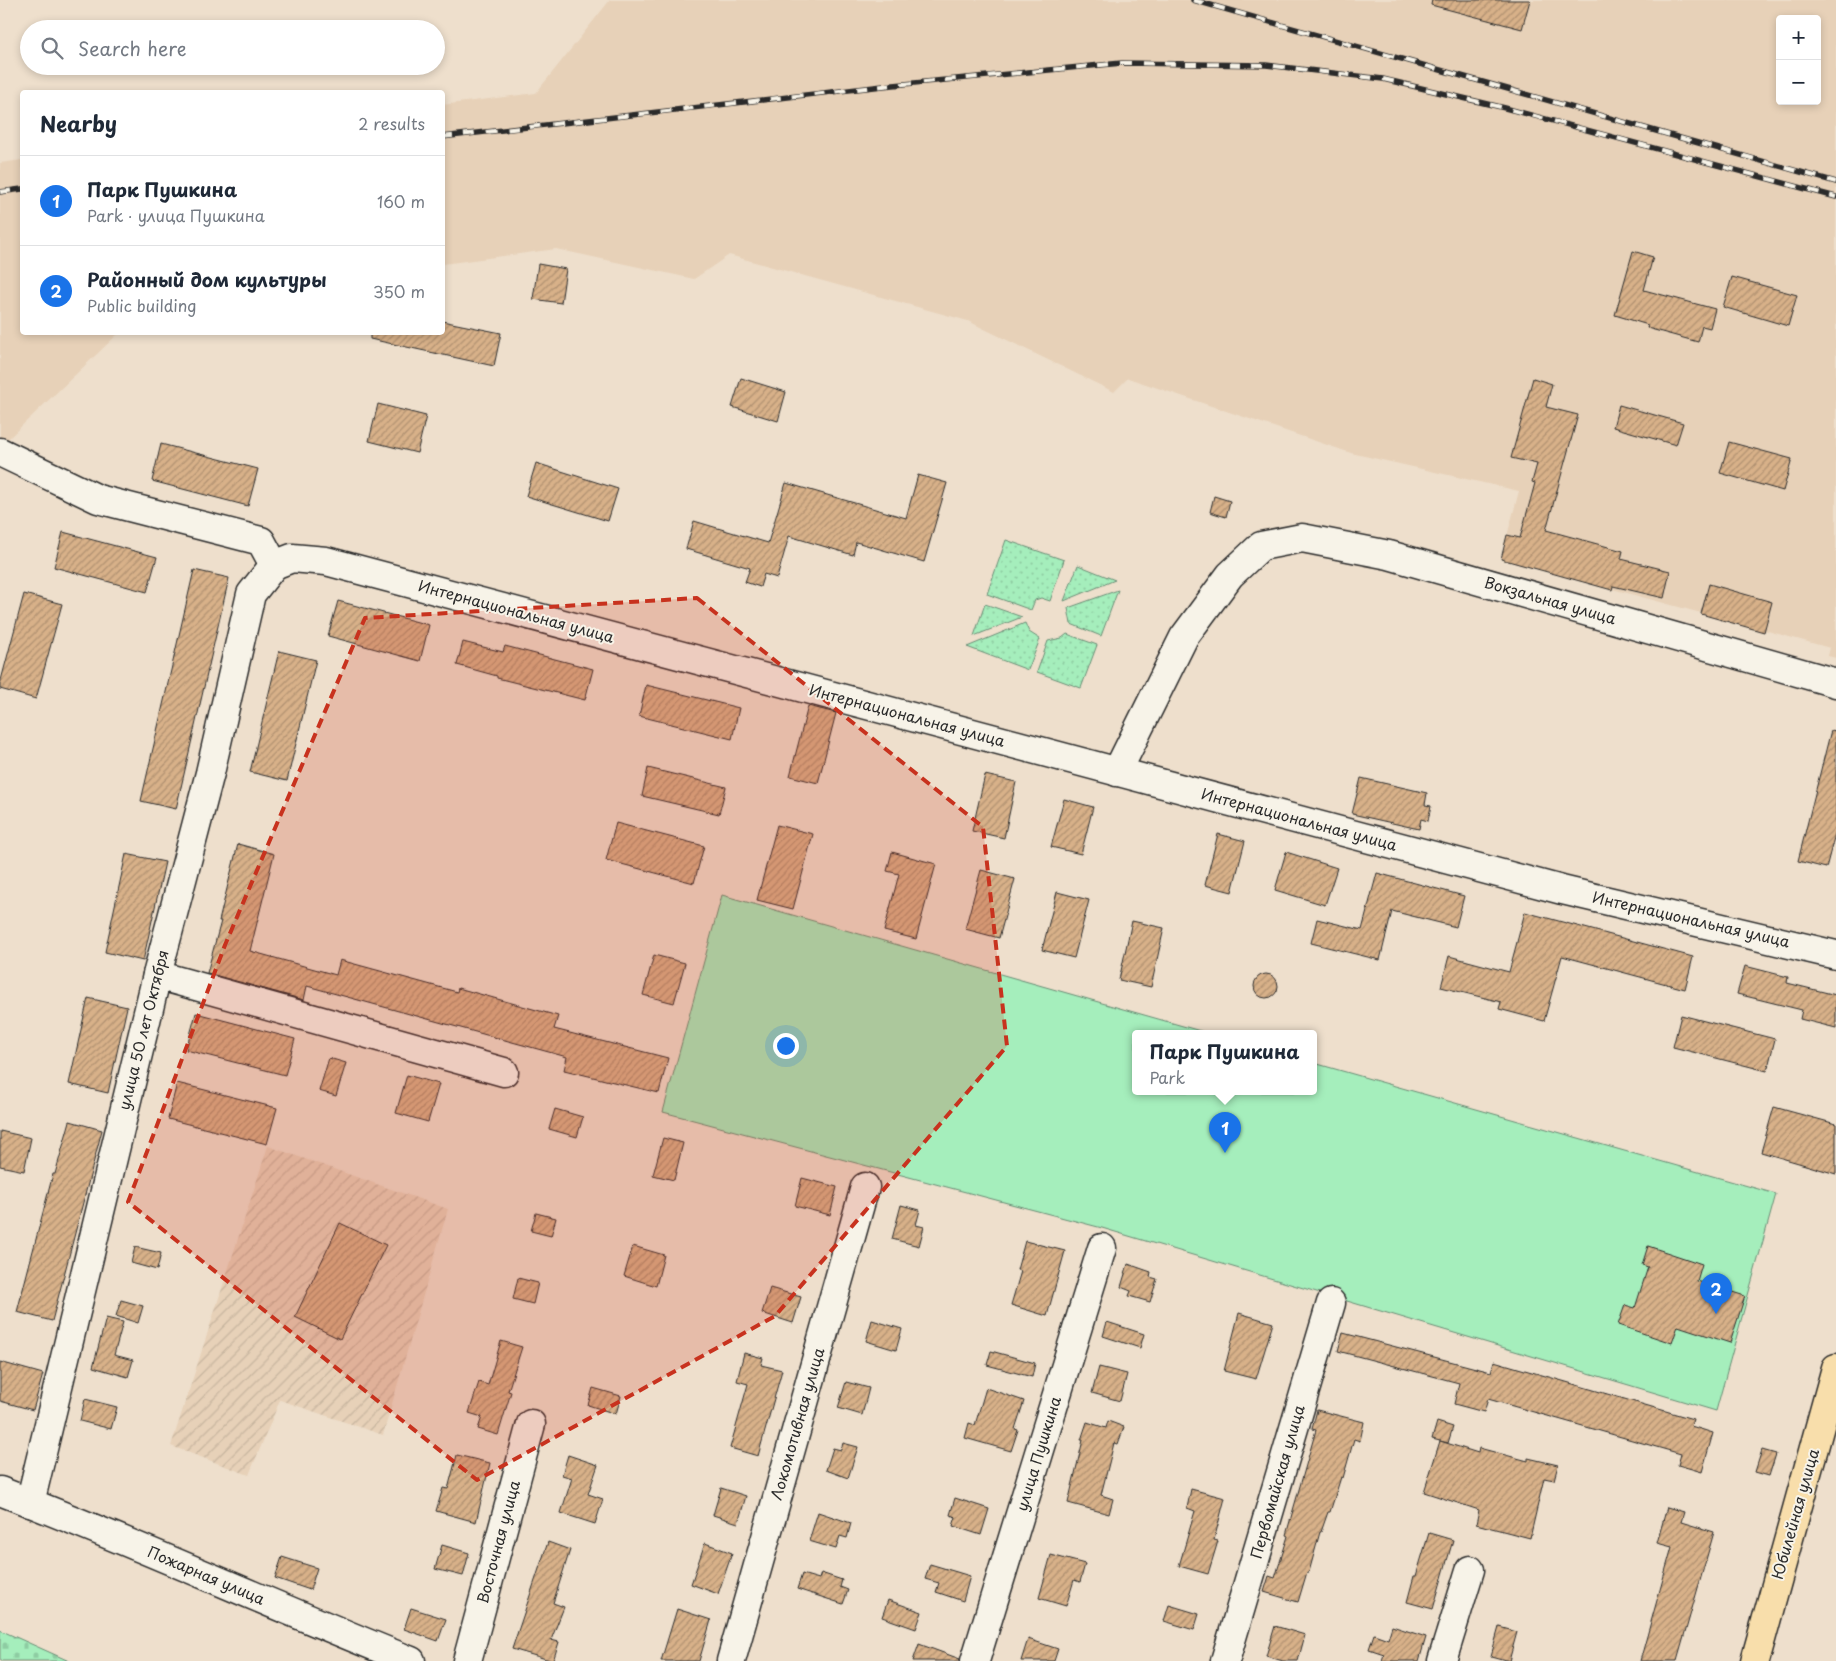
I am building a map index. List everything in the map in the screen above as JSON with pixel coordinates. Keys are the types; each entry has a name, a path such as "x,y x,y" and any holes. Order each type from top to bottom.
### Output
{"main road":[{"name":"Юбилейная улица","path":"1755,1661 1836,1368"}],"street":[{"path":"0,452 98,499 261,541 274,565"},
{"name":"Вокзальная улица","path":"1117,772 1184,638 1230,575 1261,546 1302,538 1389,555 1836,683"},
{"name":"Интернациональная улица","path":"274,565 292,558 326,561 1562,890 1836,955"},
{"name":"улица 50 лет Октября","path":"30,1503 156,975 210,773 251,594 274,565"},
{"path":"156,975 504,1072"},
{"name":"Локомотивная улица","path":"731,1661 866,1187"},
{"name":"улица Пушкина","path":"975,1661 1102,1248"},
{"name":"Первомайская улица","path":"1225,1661 1331,1302"},
{"name":"Восточная улица","path":"466,1661 531,1424"},
{"name":"Пожарная улица","path":"0,1491 317,1624 411,1661"},
{"path":"1442,1661 1470,1570"}],"highlighted area":[{"path":"697,598 983,827 1007,1046 775,1316 477,1480 128,1202 225,945 365,618"}],"shaded area":[{"path":"610,0 1836,0 1836,658 1828,656 1830,648 1501,559 1519,491 1351,453 1128,378 1114,392 968,321 729,255 694,279 556,249 445,264 445,105 536,93"},
{"path":"20,160 20,335 117,335 9,438 0,453 0,163"},
{"path":"268,1146 448,1209 383,1435 280,1400 249,1475 171,1446"}],"green space":[{"path":"1006,540 1064,560 1050,601 1041,598 1035,600 1031,610 987,594"},
{"path":"1078,565 1115,580 1064,601"},
{"path":"1118,590 1101,636 1071,624 1068,608"},
{"path":"985,604 1022,617 974,636"},
{"path":"1025,623 1029,632 1040,639 1028,670 967,647"},
{"path":"1067,634 1097,645 1081,688 1037,672 1048,641 1062,638"},
{"path":"722,895 1197,1030 1132,1030 1132,1095 1317,1095 1317,1064 1776,1194 1716,1411 1102,1228 663,1112"},
{"path":"0,1630 69,1661 0,1661"}],"building":[{"path":"1432,0 1530,0 1522,29 1431,5"},
{"path":"1633,251 1653,257 1644,290 1715,309 1710,328 1702,326 1698,342 1647,328 1648,325 1615,315"},
{"path":"538,264 566,269 561,303 533,299"},
{"path":"1732,277 1797,295 1788,326 1723,307"},
{"path":"445,322 501,333 494,366 370,339 370,335 445,335"},
{"path":"741,378 786,392 778,421 732,407"},
{"path":"1533,378 1552,384 1546,407 1578,415 1546,530 1623,551 1621,559 1670,571 1664,598 1613,586 1612,590 1501,559 1507,535 1520,538 1535,483 1532,482 1537,464 1511,458"},
{"path":"378,404 426,416 417,453 369,441"},
{"path":"1619,405 1683,423 1676,445 1613,427"},
{"path":"1729,442 1792,459 1783,491 1720,473"},
{"path":"161,444 258,469 248,506 152,481"},
{"path":"536,463 618,489 608,521 526,496"},
{"path":"918,475 947,483 924,562 856,542 853,555 789,536 777,578 764,574 760,587 745,582 750,568 686,549 694,521 768,543 786,483 906,518"},
{"path":"1214,496 1230,501 1226,517 1210,512"},
{"path":"63,532 157,557 147,592 54,567"},
{"path":"194,570 229,578 176,809 141,801"},
{"path":"1709,584 1772,602 1764,632 1701,614"},
{"path":"24,594 62,604 36,699 0,689"},
{"path":"338,601 429,625 420,661 328,636"},
{"path":"463,642 503,652 505,646 593,669 585,700 497,678 497,676 457,665"},
{"path":"279,651 316,660 287,781 250,772"},
{"path":"646,685 739,708 732,739 639,716"},
{"path":"808,706 836,713 818,783 790,776"},
{"path":"1831,730 1836,731 1836,830 1826,868 1798,861"},
{"path":"648,768 726,787 719,814 642,796"},
{"path":"985,775 1016,782 1004,838 972,831"},
{"path":"1361,778 1427,793 1425,805 1431,806 1428,821 1421,819 1419,829 1352,814"},
{"path":"1064,799 1093,807 1081,854 1051,847"},
{"path":"616,823 704,846 694,883 606,860"},
{"path":"777,825 813,834 793,909 757,900"},
{"path":"1218,834 1245,841 1232,892 1205,885"},
{"path":"238,844 274,854 250,951 336,975 340,960 457,992 458,988 558,1016 554,1029 668,1058 659,1093 564,1070 567,1057 307,986 304,1000 207,973"},
{"path":"892,852 936,864 916,939 884,931 899,874 887,871"},
{"path":"1286,852 1337,868 1325,905 1275,890"},
{"path":"126,854 165,862 143,961 105,952"},
{"path":"981,870 1015,879 999,938 965,929"},
{"path":"1377,873 1464,896 1456,927 1392,911 1380,960 1311,943 1317,919 1362,930"},
{"path":"1057,892 1089,900 1074,958 1042,950"},
{"path":"1525,912 1693,957 1685,989 1562,956 1544,1021 1499,1009 1501,1002 1441,987 1449,956 1509,972"},
{"path":"1132,921 1164,928 1151,987 1119,980"},
{"path":"654,955 685,963 674,1003 643,995"},
{"path":"1745,966 1788,977 1787,983 1836,995 1836,1028 1800,1019 1802,1010 1737,994"},
{"path":"1266,974 1271,975 1277,981 1277,991 1271,997 1266,998 1261,997 1255,991 1254,986 1255,981 1261,975"},
{"path":"88,998 127,1007 108,1093 69,1084"},
{"path":"196,1013 295,1039 285,1075 186,1050"},
{"path":"1681,1015 1775,1039 1767,1071 1673,1047"},
{"path":"329,1058 346,1063 336,1096 319,1091"},
{"path":"407,1075 439,1084 428,1122 396,1113"},
{"path":"177,1083 277,1108 267,1144 168,1119"},
{"path":"1774,1107 1836,1124 1836,1174 1761,1152"},
{"path":"555,1109 583,1117 577,1137 549,1129"},
{"path":"70,1121 102,1130 52,1321 17,1312 53,1174 55,1174"},
{"path":"0,1131 31,1138 24,1171 0,1166"},
{"path":"663,1138 683,1143 674,1180 653,1175"},
{"path":"802,1178 837,1187 830,1215 795,1206"},
{"path":"901,1205 920,1210 916,1225 924,1227 919,1246 892,1239"},
{"path":"536,1213 556,1218 551,1236 531,1231"},
{"path":"340,1223 386,1245 340,1339 295,1317"},
{"path":"1025,1241 1065,1251 1047,1316 1011,1305 1021,1271 1017,1270"},
{"path":"633,1246 664,1255 656,1286 624,1276"},
{"path":"1648,1246 1702,1264 1697,1281 1745,1296 1730,1343 1678,1326 1672,1343 1618,1325 1625,1305 1635,1308 1648,1267 1642,1265"},
{"path":"135,1247 161,1253 157,1270 131,1263"},
{"path":"1128,1264 1151,1272 1150,1277 1157,1279 1150,1302 1129,1296 1131,1291 1121,1287"},
{"path":"518,1278 538,1283 533,1304 513,1299"},
{"path":"770,1288 801,1297 793,1323 762,1313"},
{"path":"121,1300 143,1306 138,1323 116,1316"},
{"path":"1239,1313 1273,1323 1256,1379 1224,1371"},
{"path":"106,1318 123,1322 114,1355 133,1360 128,1377 93,1367"},
{"path":"872,1320 902,1329 896,1350 866,1341"},
{"path":"1107,1322 1144,1334 1140,1348 1103,1336"},
{"path":"1343,1333 1491,1372 1494,1361 1693,1419 1691,1426 1713,1433 1702,1472 1678,1465 1681,1454 1488,1399 1484,1412 1454,1404 1459,1383 1338,1351"},
{"path":"501,1341 522,1347 508,1391 511,1392 498,1435 478,1429 482,1417 469,1413 479,1382 488,1385"},
{"path":"991,1351 1035,1363 1032,1377 987,1365"},
{"path":"744,1353 763,1358 761,1365 782,1370 758,1456 730,1448 748,1384 737,1381"},
{"path":"0,1362 43,1374 33,1410 0,1401"},
{"path":"1099,1367 1127,1374 1120,1401 1092,1393"},
{"path":"846,1382 869,1388 862,1415 838,1408"},
{"path":"593,1388 621,1396 616,1414 588,1405"},
{"path":"986,1388 1024,1401 1015,1429 1018,1430 1011,1451 965,1438 969,1423 975,1425"},
{"path":"85,1399 117,1407 111,1429 80,1421"},
{"path":"1317,1410 1364,1422 1360,1441 1354,1439 1343,1478 1341,1477 1330,1512 1328,1512 1320,1532 1298,1602 1264,1592 1269,1576 1275,1578 1288,1536 1286,1535 1316,1430 1312,1429"},
{"path":"1108,1421 1124,1427 1118,1444 1114,1443 1101,1495 1113,1499 1109,1514 1068,1503 1083,1440 1081,1440 1087,1422 1106,1428"},
{"path":"1437,1422 1453,1427 1448,1443 1432,1439"},
{"path":"1440,1441 1478,1453 1479,1448 1528,1461 1528,1458 1558,1465 1554,1480 1544,1478 1530,1538 1476,1524 1479,1510 1424,1492"},
{"path":"843,1443 858,1447 848,1478 826,1470 833,1448 841,1450"},
{"path":"1762,1450 1776,1454 1769,1476 1755,1472"},
{"path":"457,1455 490,1463 476,1522 436,1511 443,1488 448,1489"},
{"path":"568,1455 598,1465 588,1494 603,1499 595,1524 561,1513 572,1478 562,1475"},
{"path":"721,1488 746,1496 738,1523 713,1515"},
{"path":"1191,1489 1225,1498 1214,1540 1218,1541 1208,1574 1179,1566 1195,1511 1187,1508"},
{"path":"955,1498 989,1509 981,1535 953,1526 956,1517 950,1515"},
{"path":"1667,1507 1684,1512 1681,1522 1714,1532 1677,1661 1640,1661 1672,1547 1657,1543"},
{"path":"818,1512 851,1523 847,1538 840,1536 836,1549 809,1541"},
{"path":"1429,1533 1453,1540 1433,1609 1407,1602"},
{"path":"548,1542 570,1550 553,1603 564,1607 551,1640 559,1642 553,1661 512,1649"},
{"path":"705,1543 732,1553 718,1594 691,1584"},
{"path":"442,1545 469,1553 463,1576 435,1569"},
{"path":"1051,1555 1085,1564 1080,1582 1074,1580 1066,1606 1039,1598"},
{"path":"282,1557 317,1568 310,1590 275,1578"},
{"path":"930,1564 970,1576 963,1601 936,1592 939,1583 925,1579"},
{"path":"821,1573 842,1580 840,1587 848,1590 843,1604 797,1589 802,1574 819,1579"},
{"path":"888,1600 922,1612 916,1629 882,1617"},
{"path":"1169,1605 1199,1614 1194,1630 1164,1621"},
{"path":"411,1608 446,1619 438,1641 404,1629"},
{"path":"677,1609 711,1620 699,1661 661,1661"},
{"path":"1275,1626 1305,1635 1298,1661 1283,1661 1266,1656"},
{"path":"1392,1626 1426,1637 1419,1661 1382,1661 1384,1654 1369,1649 1374,1634 1388,1639"},
{"path":"1499,1627 1517,1632 1509,1661 1491,1656"},
{"path":"1028,1639 1058,1649 1054,1661 1021,1661"},
{"path":"919,1644 960,1659 960,1661 913,1661"}],"railway":[{"path":"1193,0 1836,182"},
{"path":"445,137 883,86 1122,63 1266,65 1383,79 1505,108 1836,197"},
{"path":"0,192 20,189"}],"place":[{"name":"Парк Пушкина","path":"1225,1153"},
{"name":"Районный дом культуры","path":"1716,1314"}]}
